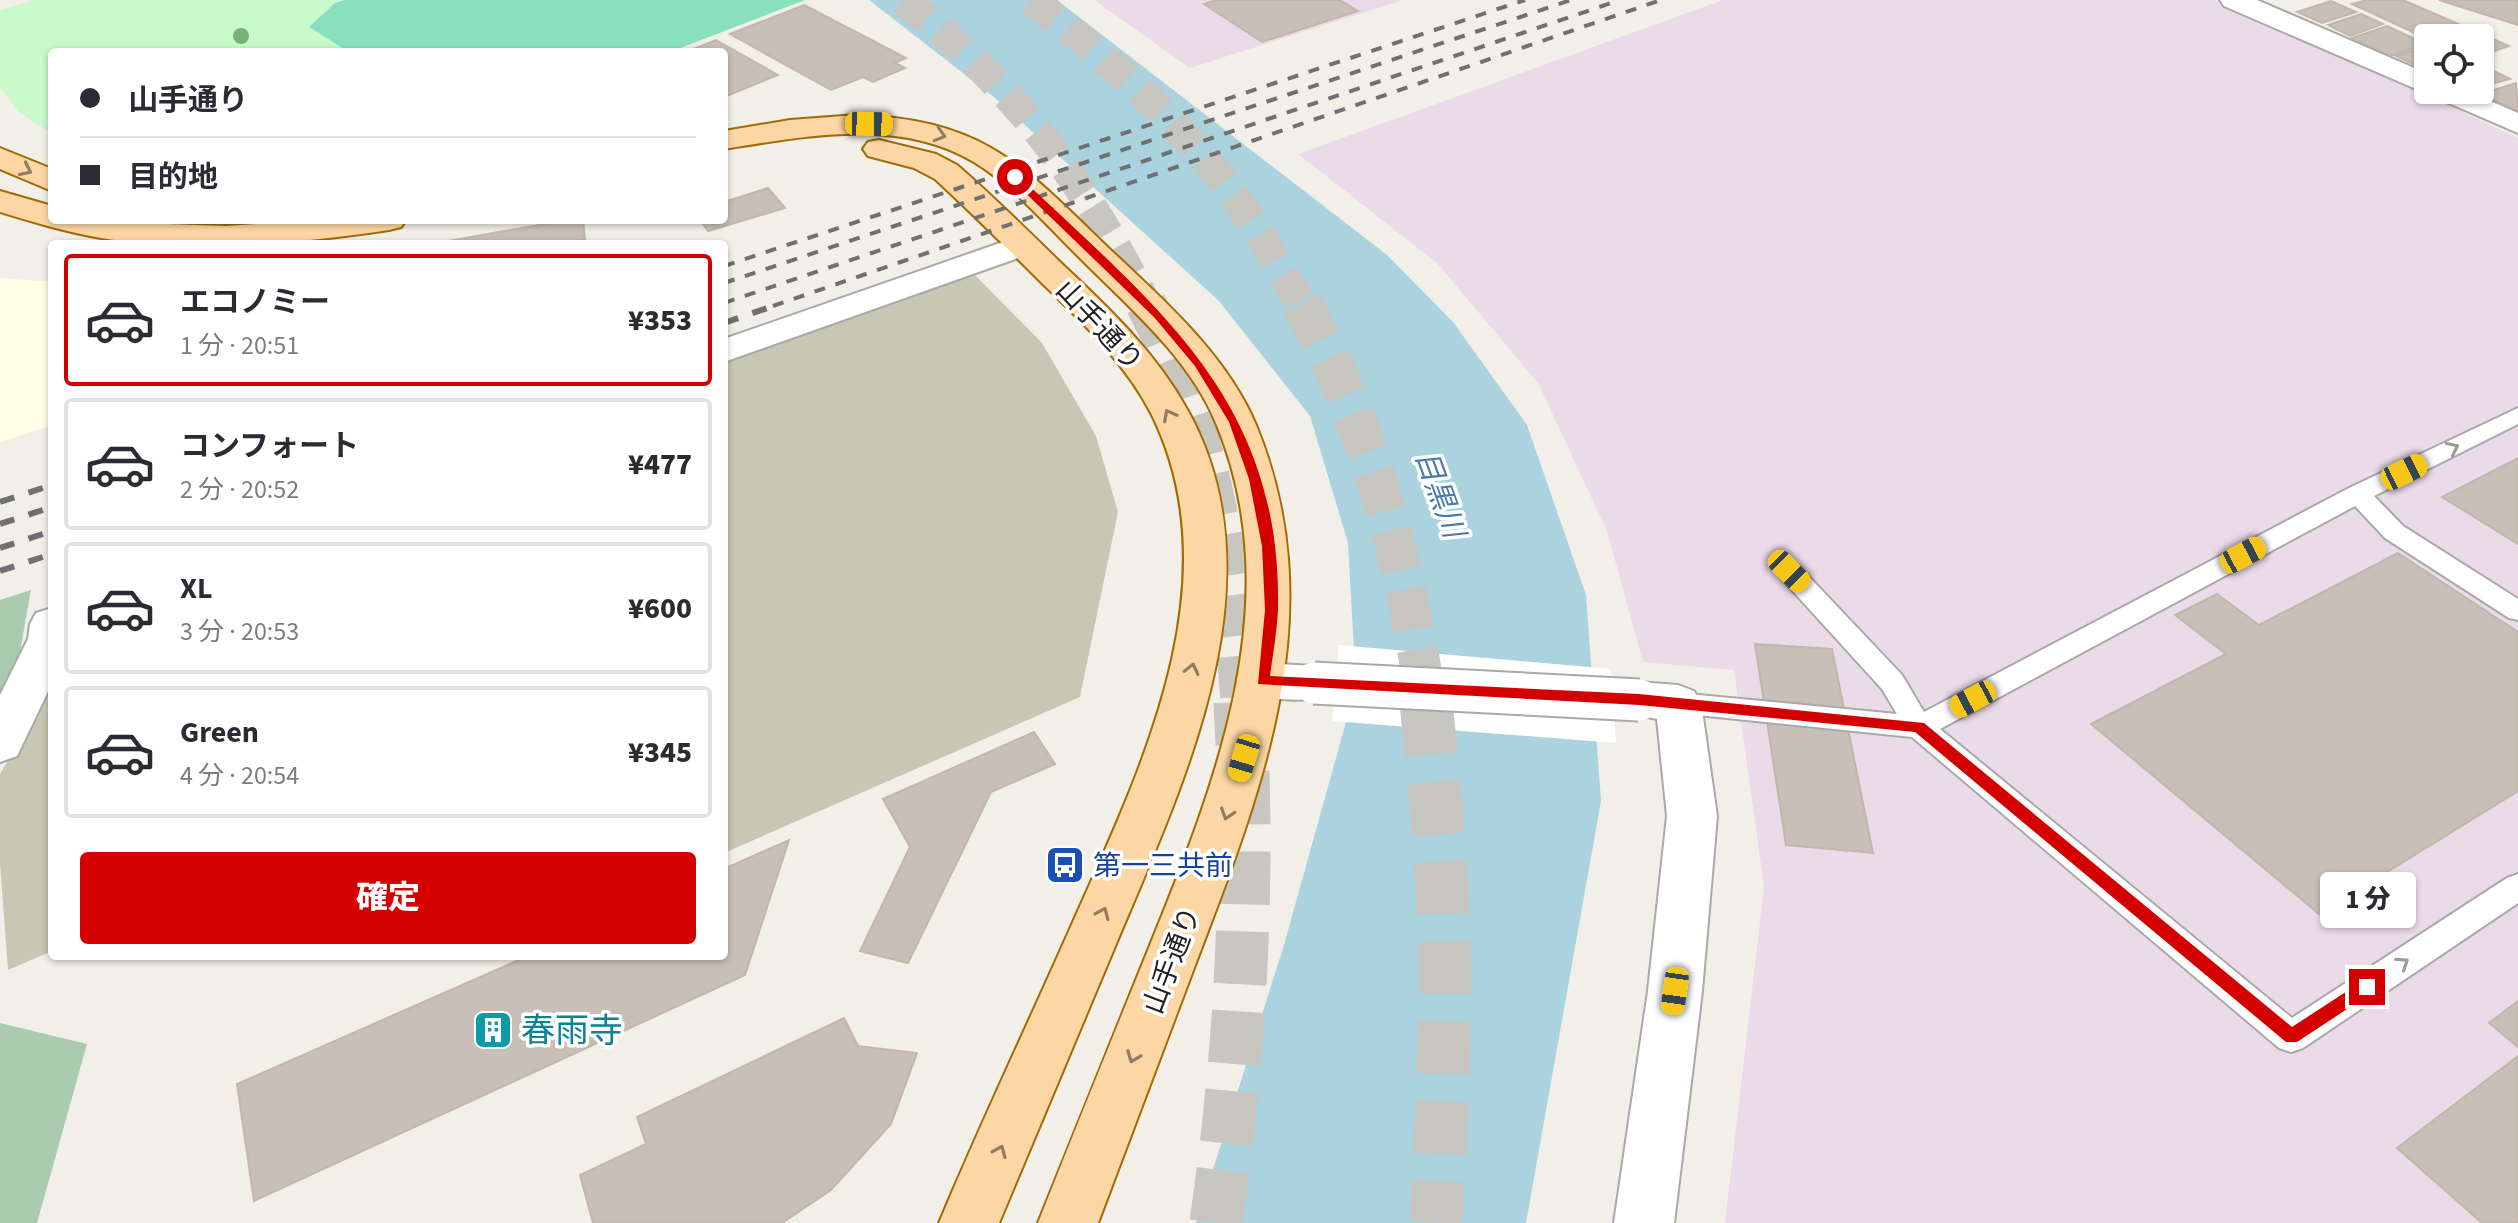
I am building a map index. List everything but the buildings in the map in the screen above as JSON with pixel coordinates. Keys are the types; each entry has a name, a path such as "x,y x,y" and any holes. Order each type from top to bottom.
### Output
{"main road":[{"name":"山手通り","path":"728,139 851,124 920,129 956,140 1015,177 1158,315 1199,365 1235,422 1255,479 1268,546 1271,610 1263,680 1244,758 1220,834 1068,1223"},
{"name":"山手通り","path":"728,164 844,148 902,153 946,172 1108,327 1150,379 1181,437 1193,482 1203,545 1204,607 1192,672 1168,752 1137,835 969,1223"},
{"path":"0,157 48,179"},
{"path":"0,201 48,216"},
{"path":"89,224 123,229 240,235 359,224"}],"street":[{"path":"2234,0 2414,79"},
{"path":"2472,104 2518,124"},
{"path":"728,350 1023,245"},
{"path":"0,743 48,643"},
{"path":"1263,680 1658,702 1692,816 1675,991 1644,1223"}],"lane":[{"path":"1658,702 1919,727 2358,494 2518,415"},
{"path":"2358,494 2394,532 2518,611"},
{"path":"1789,571 1892,682 1919,727 2291,1037 2518,887"}],"shaded area":[{"path":"1094,0 1403,0 1190,68"},
{"path":"1723,0 2214,0 2281,27 2414,89 2414,104 2445,104 2518,138 2518,1223 1725,1223 1764,887 1734,670 1643,662 1607,531 1538,383 1437,263 1298,154"},
{"path":"973,273 1042,343 1096,436 1118,512 1080,697 728,851 728,356"},
{"path":"0,278 48,282 48,426 0,442"},
{"path":"31,590 18,663 0,700 0,600"},
{"path":"48,693 48,953 8,970 0,863 0,774"},
{"path":"0,1023 87,1044 37,1223 0,1223"}],"green space":[{"path":"36,0 805,0 680,48 48,48 48,131 19,112 0,88 0,10"},
{"path":"345,0 805,0 680,48 343,48 309,27 335,3"}],"water":[{"name":"目黒川","path":"869,0 1057,0 1387,255 1453,322 1527,425 1586,595 1601,801 1526,1223 1196,1223 1284,945 1356,686 1348,543 1310,416 1219,301 995,98"}],"pier":[{"path":"1339,645 1611,669 1616,743 1332,721"}],"tunnel":[{"path":"903,0 980,67 1043,138 1098,217 1146,305"},
{"path":"1031,0 1120,73 1202,155 1248,216 1302,306"},
{"path":"1301,304 1346,395 1382,498 1409,603 1426,704"},
{"path":"1146,305 1186,400 1214,499 1232,600 1241,704"},
{"path":"1216,1223 1232,1093 1241,963 1244,833 1240,702"},
{"path":"1426,702 1441,866 1445,965 1436,1223"}],"railway":[{"path":"728,265 1525,0"},
{"path":"728,282 1571,0"},
{"path":"728,302 1620,0"},
{"path":"773,306 1661,0"},
{"path":"728,322 779,304"},
{"path":"0,502 48,486"},
{"path":"0,524 48,508"},
{"path":"0,548 48,532"},
{"path":"0,571 48,555"}],"place":[{"name":"第一三共前","path":"1065,865"},
{"name":"春雨寺","path":"493,1030"}],"route":[{"path":"1015,177 1158,315 1199,365 1235,422 1255,479 1268,546 1271,610 1263,680 1639,700 1919,727 2291,1037 2367,987"}]}
